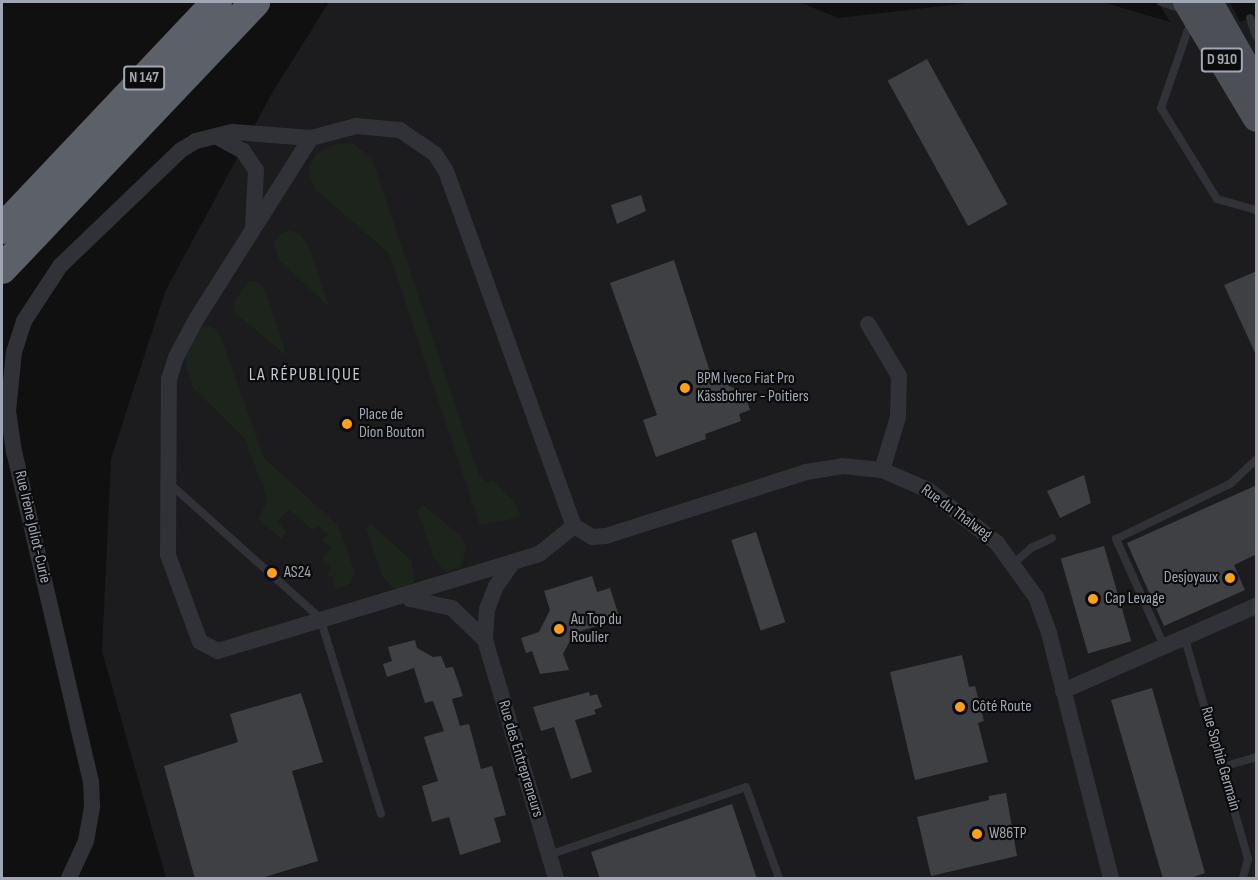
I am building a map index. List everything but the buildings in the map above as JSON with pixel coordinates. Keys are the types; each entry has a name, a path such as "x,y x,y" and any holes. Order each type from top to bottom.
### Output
{"highway":[{"path":"2,216 62,165 118,88 199,2"},
{"name":"N 147","path":"2,229 217,2"},
{"name":"N 147","path":"2,269 255,2"},
{"path":"142,121 208,65 270,2"}],"main road":[{"name":"D 910","path":"1197,5 1257,82"},
{"name":"D 910","path":"1197,5 1257,119"}],"street":[{"path":"356,126 379,126 400,130 435,154 446,171 574,526 556,544 513,562 404,598 377,600 218,651 200,642 168,555 169,379 176,357 253,228 311,138 356,126"},
{"name":"Rue Irène Joliot-Curie","path":"69,879 86,841 92,806 91,782 14,452 8,411 14,352 24,321 60,266 166,162 196,141 253,131 311,138"},
{"path":"217,137 243,151 256,170 253,228"},
{"path":"868,324 899,376 898,417 882,470"},
{"name":"Rue du Thalweg","path":"574,526 592,537 606,536 806,472 842,466 882,470 928,490 975,523 1014,563 1036,597 1063,691 1111,879"},
{"path":"485,640 487,609 496,586 513,562"},
{"path":"404,598 452,608 485,640"},
{"path":"1063,691 1257,606"},
{"name":"Rue des Entrepreneurs","path":"485,640 556,879"}],"lane":[{"path":"1161,2 1197,5 1161,108 1217,199 1257,210"},
{"path":"1250,18 1257,36"},
{"path":"1165,648 1116,539 1230,484 1257,460"},
{"path":"169,483 320,618 381,814"},
{"path":"1014,563 1031,548 1052,538"},
{"name":"Rue Sophie Germain","path":"1185,639 1248,859 1243,879"},
{"path":"1222,767 1257,757"},
{"path":"549,855 746,787 779,879"}],"shaded area":[{"path":"329,2 799,2 838,18 978,2 1102,2 1170,22 1158,2 1230,2 1240,22 1256,16 1256,878 166,878 102,651 111,459 165,292 272,93"},
{"path":"353,143 372,159 479,475 487,483 493,480 513,500 521,517 480,525 389,253 316,190 309,177 309,166 316,154 332,145"},
{"path":"291,230 300,234 310,248 329,307 280,261 273,243 279,234"},
{"path":"249,281 258,282 266,292 287,356 236,314 234,302"},
{"path":"210,326 219,332 264,458 338,525 355,572 350,584 334,589 333,578 328,574 332,568 322,559 331,548 322,540 328,534 318,526 313,530 289,510 277,521 287,532 281,539 258,519 268,501 245,439 193,388 187,369 185,354 202,327"},
{"path":"423,505 460,535 467,548 460,568 445,572 434,558 417,511"},
{"path":"371,524 411,560 415,581 406,588 393,588 382,576 366,528"}],"place":[{"name":"BPM Iveco Fiat Pro Kässbohrer - Poitiers","path":"685,388"},
{"name":"Place de Dion Bouton","path":"347,424"},
{"name":"AS24","path":"272,573"},
{"name":"Desjoyaux","path":"1230,578"},
{"name":"Cap Levage","path":"1093,599"},
{"name":"Au Top du Roulier","path":"559,629"},
{"name":"Côté Route","path":"960,707"},
{"name":"W86TP","path":"977,834"}],"district":[{"name":"LA RÉPUBLIQUE","path":"305,375"}]}
